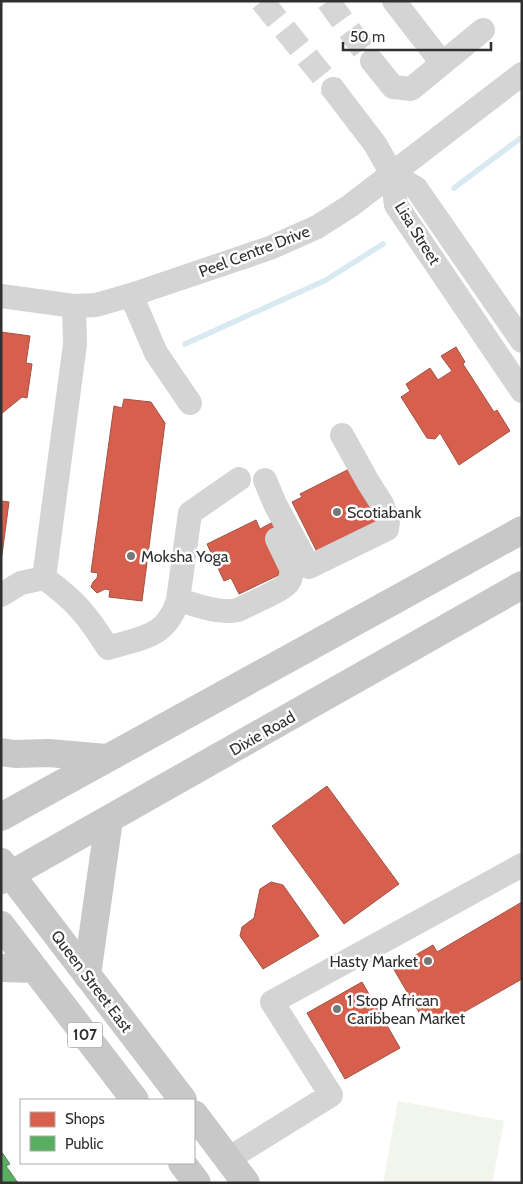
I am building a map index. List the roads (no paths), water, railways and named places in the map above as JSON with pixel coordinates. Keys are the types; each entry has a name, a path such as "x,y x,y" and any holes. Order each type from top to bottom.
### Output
{"main road":[{"path":"1,817 522,530"},
{"name":"Dixie Road","path":"4,872 109,820 522,585"},
{"path":"1,752 15,754 48,753 106,758"},
{"path":"87,975 109,820"},
{"name":"Queen Street East","path":"4,872 87,975 182,1099"},
{"name":"107","path":"1,925 133,1099"},
{"path":"1,968 35,969"},
{"path":"195,1115 246,1183"},
{"path":"183,1164 198,1183"}],"street":[{"path":"394,1 442,64"},
{"path":"372,61 393,87 411,89 483,30"},
{"name":"Peel Centre Drive","path":"1,296 74,306 96,305 270,248 317,227 350,206 522,74"},
{"path":"334,89 375,144 392,174"},
{"name":"Lisa Street","path":"392,174 416,188 522,341"},
{"name":"Lisa Street","path":"392,174 396,205 522,391"},
{"path":"131,295 156,353 190,402"},
{"path":"44,578 75,344 74,306"},
{"path":"252,482 275,504 309,568 387,529 388,520 382,504 342,435"},
{"path":"1,594 20,583 44,578 76,603 90,619 108,648 155,634 166,625 174,613 178,600 190,513 252,482"},
{"path":"178,600 207,608 238,610 288,583 291,578 291,568 252,482"},
{"path":"228,1159 331,1095 272,1002 522,865"}],"waterway":[{"path":"454,188 522,137"},
{"path":"185,344 326,280 383,244"}],"tunnel":[{"path":"262,1 333,89"},
{"path":"328,1 372,61"}],"place":[{"name":"Scotiabank","path":"337,512"},
{"name":"Moksha Yoga","path":"131,556"},
{"name":"Hasty Market","path":"428,961"},
{"name":"1 Stop African Caribbean Market","path":"337,1009"}]}
